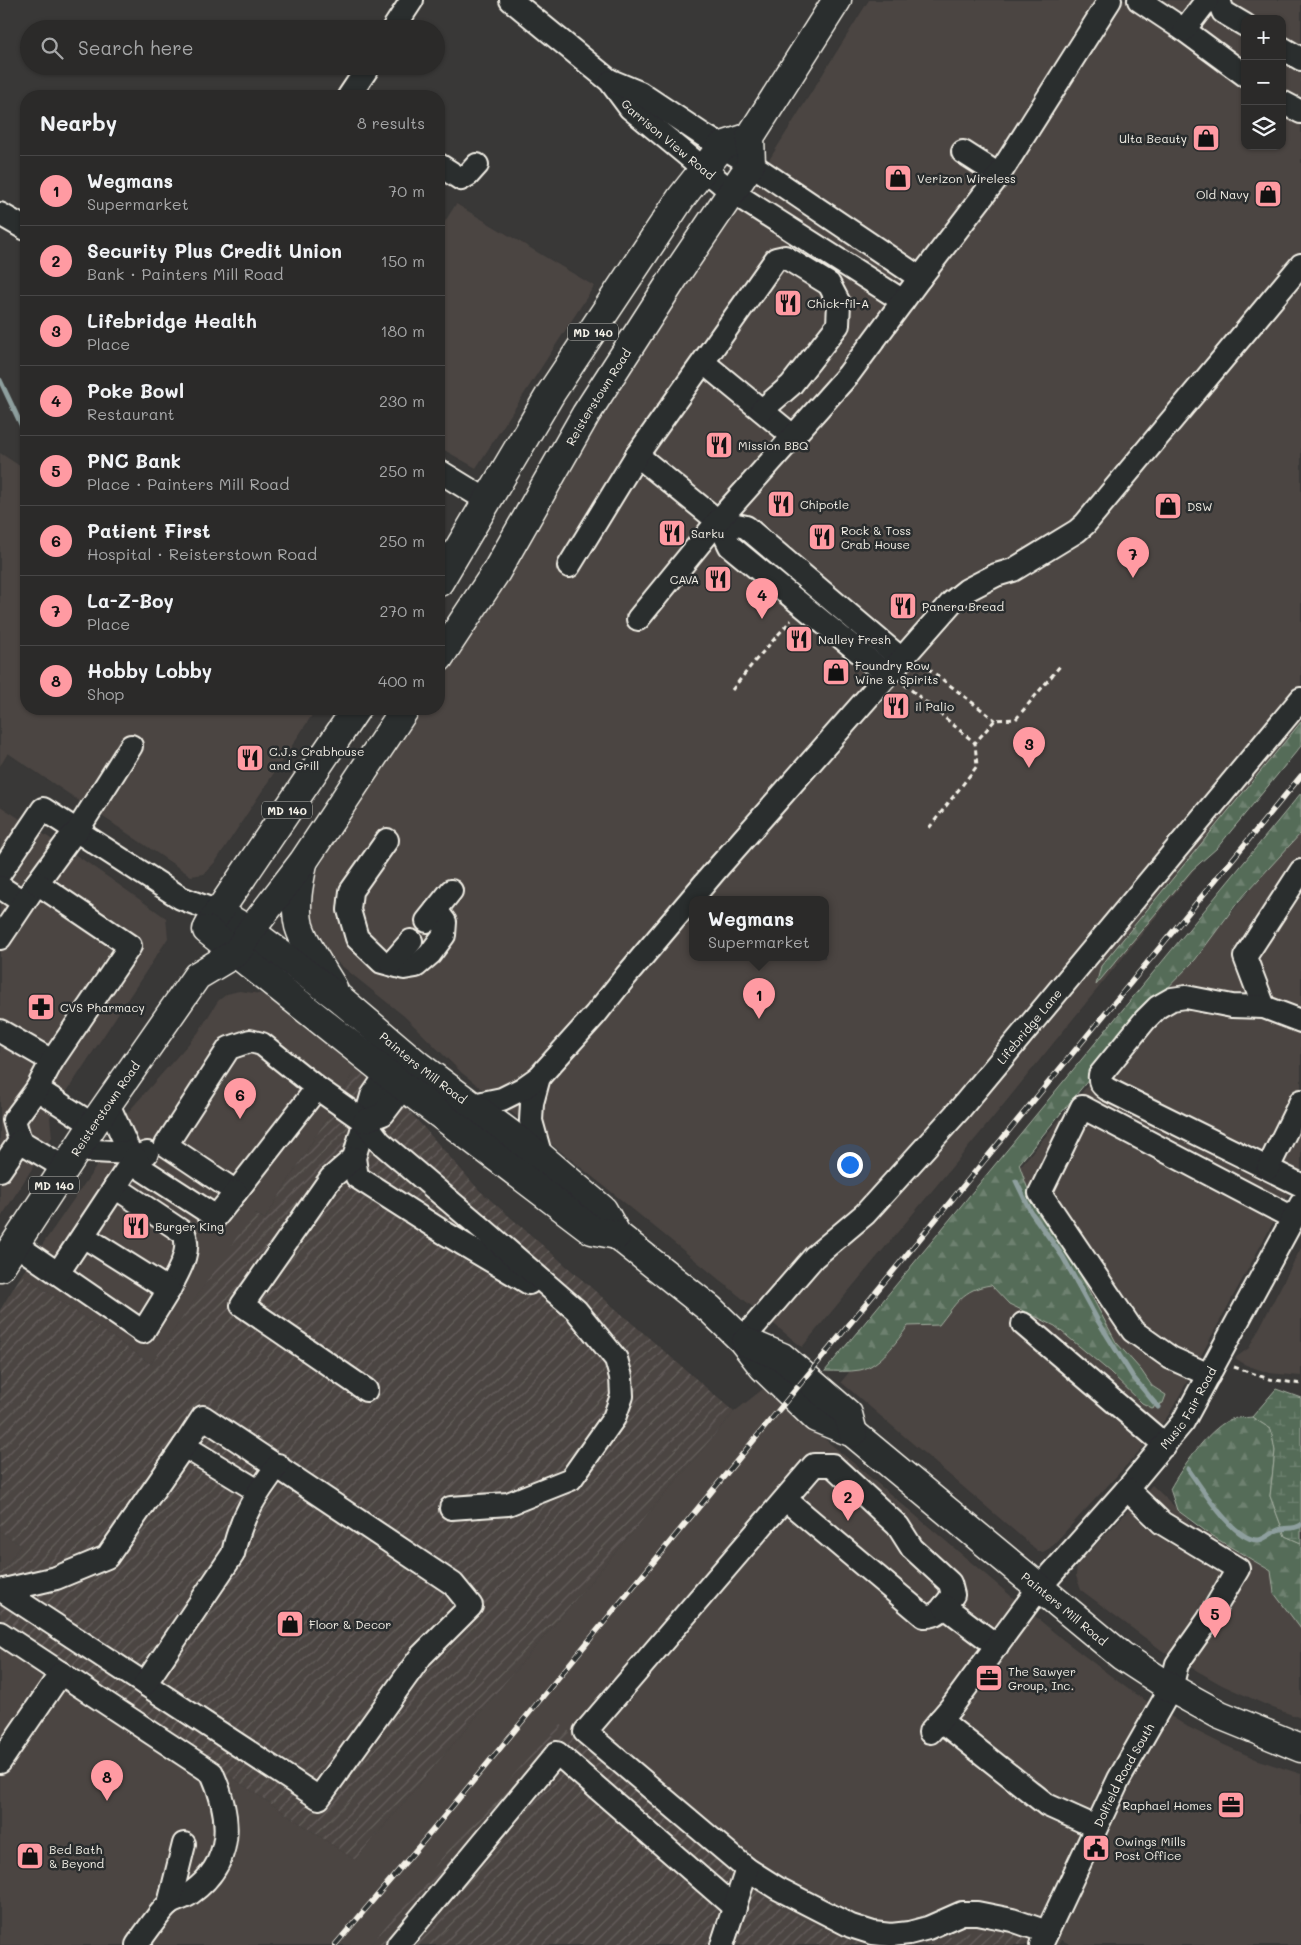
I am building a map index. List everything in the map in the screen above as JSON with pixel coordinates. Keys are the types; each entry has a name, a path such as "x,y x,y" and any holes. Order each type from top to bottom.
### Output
{"main road":[{"path":"751,164 750,137 837,0"},
{"path":"722,146 750,137"},
{"name":"MD 140","path":"445,569 488,501 551,393 681,198 722,146"},
{"name":"Reisterstown Road","path":"445,649 496,572 586,414 673,279 751,164"},
{"name":"Reisterstown Road","path":"197,976 212,921 352,715"},
{"name":"Reisterstown Road","path":"6,1254 197,976 243,942 304,862 401,715"},
{"path":"304,862 298,891 299,926 305,941 339,998"},
{"name":"Painters Mill Road","path":"212,921 243,942 339,998 376,1028 403,1069 474,1105 541,1158 604,1210 617,1235 710,1309 742,1340 763,1367 816,1418 853,1433 1122,1656 1171,1688 1220,1715 1301,1748"},
{"name":"Painters Mill Road","path":"243,942 403,1069 592,1230 617,1235"}],"street":[{"path":"399,20 412,0"},
{"name":"Garrison View Road","path":"511,0 610,81 630,108 732,192 903,301"},
{"path":"638,619 718,521 848,375 999,175 1110,0"},
{"path":"1139,0 1241,72"},
{"path":"1184,30 1207,0"},
{"path":"1219,0 1222,12 1241,23"},
{"path":"1286,50 1301,59"},
{"path":"353,90 363,75"},
{"name":"Garrison View Road","path":"610,81 640,93 751,164 920,278"},
{"path":"1286,104 1301,112"},
{"path":"963,152 999,175"},
{"path":"445,169 461,179 468,175 477,165"},
{"path":"0,214 20,226"},
{"path":"570,566 638,455 704,363 728,325 776,259 784,257 829,284 839,302 838,325 791,384 762,410"},
{"path":"694,896 952,602 967,590 996,575 1013,570 1077,531 1085,524 1301,265"},
{"path":"704,363 794,437"},
{"path":"638,455 718,521 730,546 896,664"},
{"path":"445,475 488,501"},
{"name":"Lifebridge Lane","path":"742,1340 810,1262 828,1244 845,1233 865,1214 960,1109 1301,698"},
{"path":"0,938 23,902 77,831 131,746"},
{"path":"0,873 43,809 181,898 212,921"},
{"path":"387,840 351,891 349,910 357,938 382,962 404,968 416,966 434,948 444,935 445,922 431,916 451,891"},
{"path":"1264,1007 1245,957 1301,871"},
{"path":"20,1141 14,1120 38,1089 52,1061 130,946 37,883"},
{"path":"0,887 23,902"},
{"path":"474,1105 502,1099 522,1089 539,1077 595,1015 689,902"},
{"path":"391,964 411,940"},
{"path":"1301,1021 1264,1007 1232,1006 1186,997 1172,1000 1158,1007 1145,1020 1100,1075 1099,1080 1107,1089 1301,1185"},
{"path":"0,1031 52,1061"},
{"path":"20,1141 71,1159 133,1155 166,1145 229,1048 250,1041 262,1044 316,1088 364,1121 380,1142 576,1310 616,1359 621,1377 622,1396 614,1418 571,1478 508,1504 451,1508"},
{"path":"403,1069 372,1096 354,1158 357,1177 443,1232 576,1310"},
{"path":"539,1077 532,1103 531,1121 541,1158"},
{"path":"38,1089 101,1114 142,1169 216,1217 316,1088"},
{"path":"1268,1168 1301,1101"},
{"path":"1213,1367 1171,1358 1133,1331 1040,1193 1082,1107 1297,1211"},
{"path":"0,1170 20,1141"},
{"path":"166,1145 236,1192"},
{"path":"58,1273 115,1188 133,1155"},
{"path":"354,1158 331,1178 242,1305 366,1390"},
{"path":"6,1254 58,1273 143,1332 169,1290 186,1252 188,1242 184,1233 115,1188"},
{"name":"Music Fair Road","path":"1096,1827 1047,1805 935,1726 1039,1588 1127,1489 1183,1422 1297,1211"},
{"path":"83,1236 169,1290"},
{"path":"1023,1324 1164,1445"},
{"path":"202,1416 453,1584 471,1606 420,1656 319,1798 1,1591 56,1578 107,1557 184,1446 202,1416"},
{"path":"184,1446 258,1491"},
{"path":"785,1499 924,1616 938,1614 953,1595 950,1583 912,1548 898,1526 832,1465 814,1465 584,1732 747,1869 777,1888 851,1926 874,1933 891,1935 928,1928 962,1913 993,1915 1044,1939"},
{"path":"146,1684 233,1554 237,1531 258,1491 278,1466"},
{"name":"Dolfield Road South","path":"1044,1939 1118,1779 1171,1688 1177,1664 1208,1620 1238,1569 1162,1523 1127,1489"},
{"path":"944,1606 996,1646"},
{"path":"0,1633 212,1773 221,1794 226,1820 226,1840 214,1869 207,1879 189,1894 169,1904"},
{"path":"0,1762 61,1673"},
{"path":"398,1945 557,1753 735,1908"},
{"path":"137,1945 169,1904 184,1844"},
{"path":"722,1945 747,1869"}],"path":[{"path":"732,690 754,662"},
{"path":"896,664 995,720 1016,719 1060,666"},
{"path":"896,664 975,743 977,766 929,828"},
{"path":"975,743 995,720"},
{"path":"1213,1367 1301,1384"}],"shaded area":[{"path":"869,0 1301,0 1301,738 991,1120 802,1347 462,1073 404,1016 333,959 317,939 309,902 311,884 329,849 418,715 445,715 445,674 477,626 593,432 682,292 728,226"},
{"path":"456,204 594,286 476,468 445,450 445,221"},
{"path":"0,453 20,466 20,715 312,715 216,861 204,874 191,876 8,753 0,766"},
{"path":"0,806 82,859 166,918 168,938 50,1117 52,1137 0,1219"},
{"path":"1301,829 1301,1171 1170,1413 1147,1443 1050,1548 1043,1552 1038,1551 841,1382"},
{"path":"239,991 261,994 276,1000 360,1064 265,1219 254,1213 151,1364 22,1274 105,1154 129,1111 198,1033 218,1001 227,994"},
{"path":"360,1064 402,1103 479,1190 734,1412 355,1860 0,1622 0,1575 21,1545 0,1531 0,1310 22,1274 151,1364 253,1213 265,1219"},
{"path":"1301,1248 1301,1376 1269,1373 1246,1365 1235,1358 1249,1348"},
{"path":"763,1389 1062,1639 1132,1692 1188,1727 1222,1744 1258,1760 1301,1774 1301,1945 1072,1945 1061,1940 1058,1945 1047,1945 1006,1932 925,1945 863,1945 845,1939 774,1904 559,1724 370,1945 0,1945 0,1622 355,1860 734,1412"},
{"path":"1152,1485 1196,1527 1301,1583 1301,1718 1273,1708 1222,1685 1164,1652 1081,1590 1076,1576 1077,1565"},
{"path":"0,1531 21,1545 0,1575"},
{"path":"559,1723 774,1904 845,1939 865,1945 370,1945 454,1843"},
{"path":"985,1930 1006,1932 1047,1945 925,1945 964,1932"}],"green space":[{"path":"1301,722 1301,746 1217,848 1192,870 1096,985 1101,966"},
{"path":"1301,793 1301,833 1238,902 1195,960 1146,1010 1019,1164 1032,1201 1074,1263 1116,1342 1141,1370 1152,1386 1166,1395 1163,1403 1152,1408 1142,1403 1110,1372 1055,1326 1009,1304 991,1285 981,1287 966,1294 955,1304 939,1325 908,1326 887,1352 867,1368 851,1371 825,1371"},
{"path":"1276,1389 1301,1398 1301,1543 1285,1536 1270,1496 1275,1451 1271,1429 1252,1417"},
{"path":"1252,1417 1271,1429 1275,1451 1270,1496 1285,1536 1301,1543 1301,1629 1274,1593 1271,1571 1212,1536 1177,1510 1170,1489 1188,1460 1212,1432 1231,1419"}],"waterway":[{"path":"0,380 20,422"},
{"path":"1016,1181 1031,1212 1063,1257 1098,1321 1133,1377 1158,1407"},
{"path":"1188,1469 1219,1512 1239,1532 1249,1538 1260,1540 1278,1530 1301,1525"}],"railway":[{"path":"335,1945 432,1831 1301,776"}],"place":[{"name":"Ulta Beauty","path":"1206,138"},
{"name":"Verizon Wireless","path":"898,178"},
{"name":"Old Navy","path":"1268,194"},
{"name":"Chick-fil-A","path":"788,303"},
{"name":"Mission BBQ","path":"719,445"},
{"name":"Chipotle","path":"781,504"},
{"name":"DSW","path":"1168,506"},
{"name":"Sarku","path":"672,533"},
{"name":"Rock & Toss Crab House","path":"822,537"},
{"name":"La-Z-Boy","path":"1133,578"},
{"name":"CAVA","path":"718,579"},
{"name":"Panera Bread","path":"903,606"},
{"name":"Poke Bowl","path":"762,619"},
{"name":"Nalley Fresh","path":"799,639"},
{"name":"Foundry Row Wine & Spirits","path":"836,672"},
{"name":"il Palio","path":"896,706"},
{"name":"C.J.s Crabhouse and Grill","path":"250,758"},
{"name":"Lifebridge Health","path":"1029,768"},
{"name":"CVS Pharmacy","path":"41,1007"},
{"name":"Wegmans","path":"759,1019"},
{"name":"Patient First","path":"240,1119"},
{"name":"Burger King","path":"136,1226"},
{"name":"Security Plus Credit Union","path":"848,1521"},
{"name":"Floor & Decor","path":"290,1624"},
{"name":"PNC Bank","path":"1215,1638"},
{"name":"The Sawyer Group, Inc.","path":"989,1678"},
{"name":"Hobby Lobby","path":"107,1801"},
{"name":"Raphael Homes","path":"1231,1805"},
{"name":"Owings Mills Post Office","path":"1096,1848"},
{"name":"Bed Bath & Beyond","path":"30,1856"}]}
